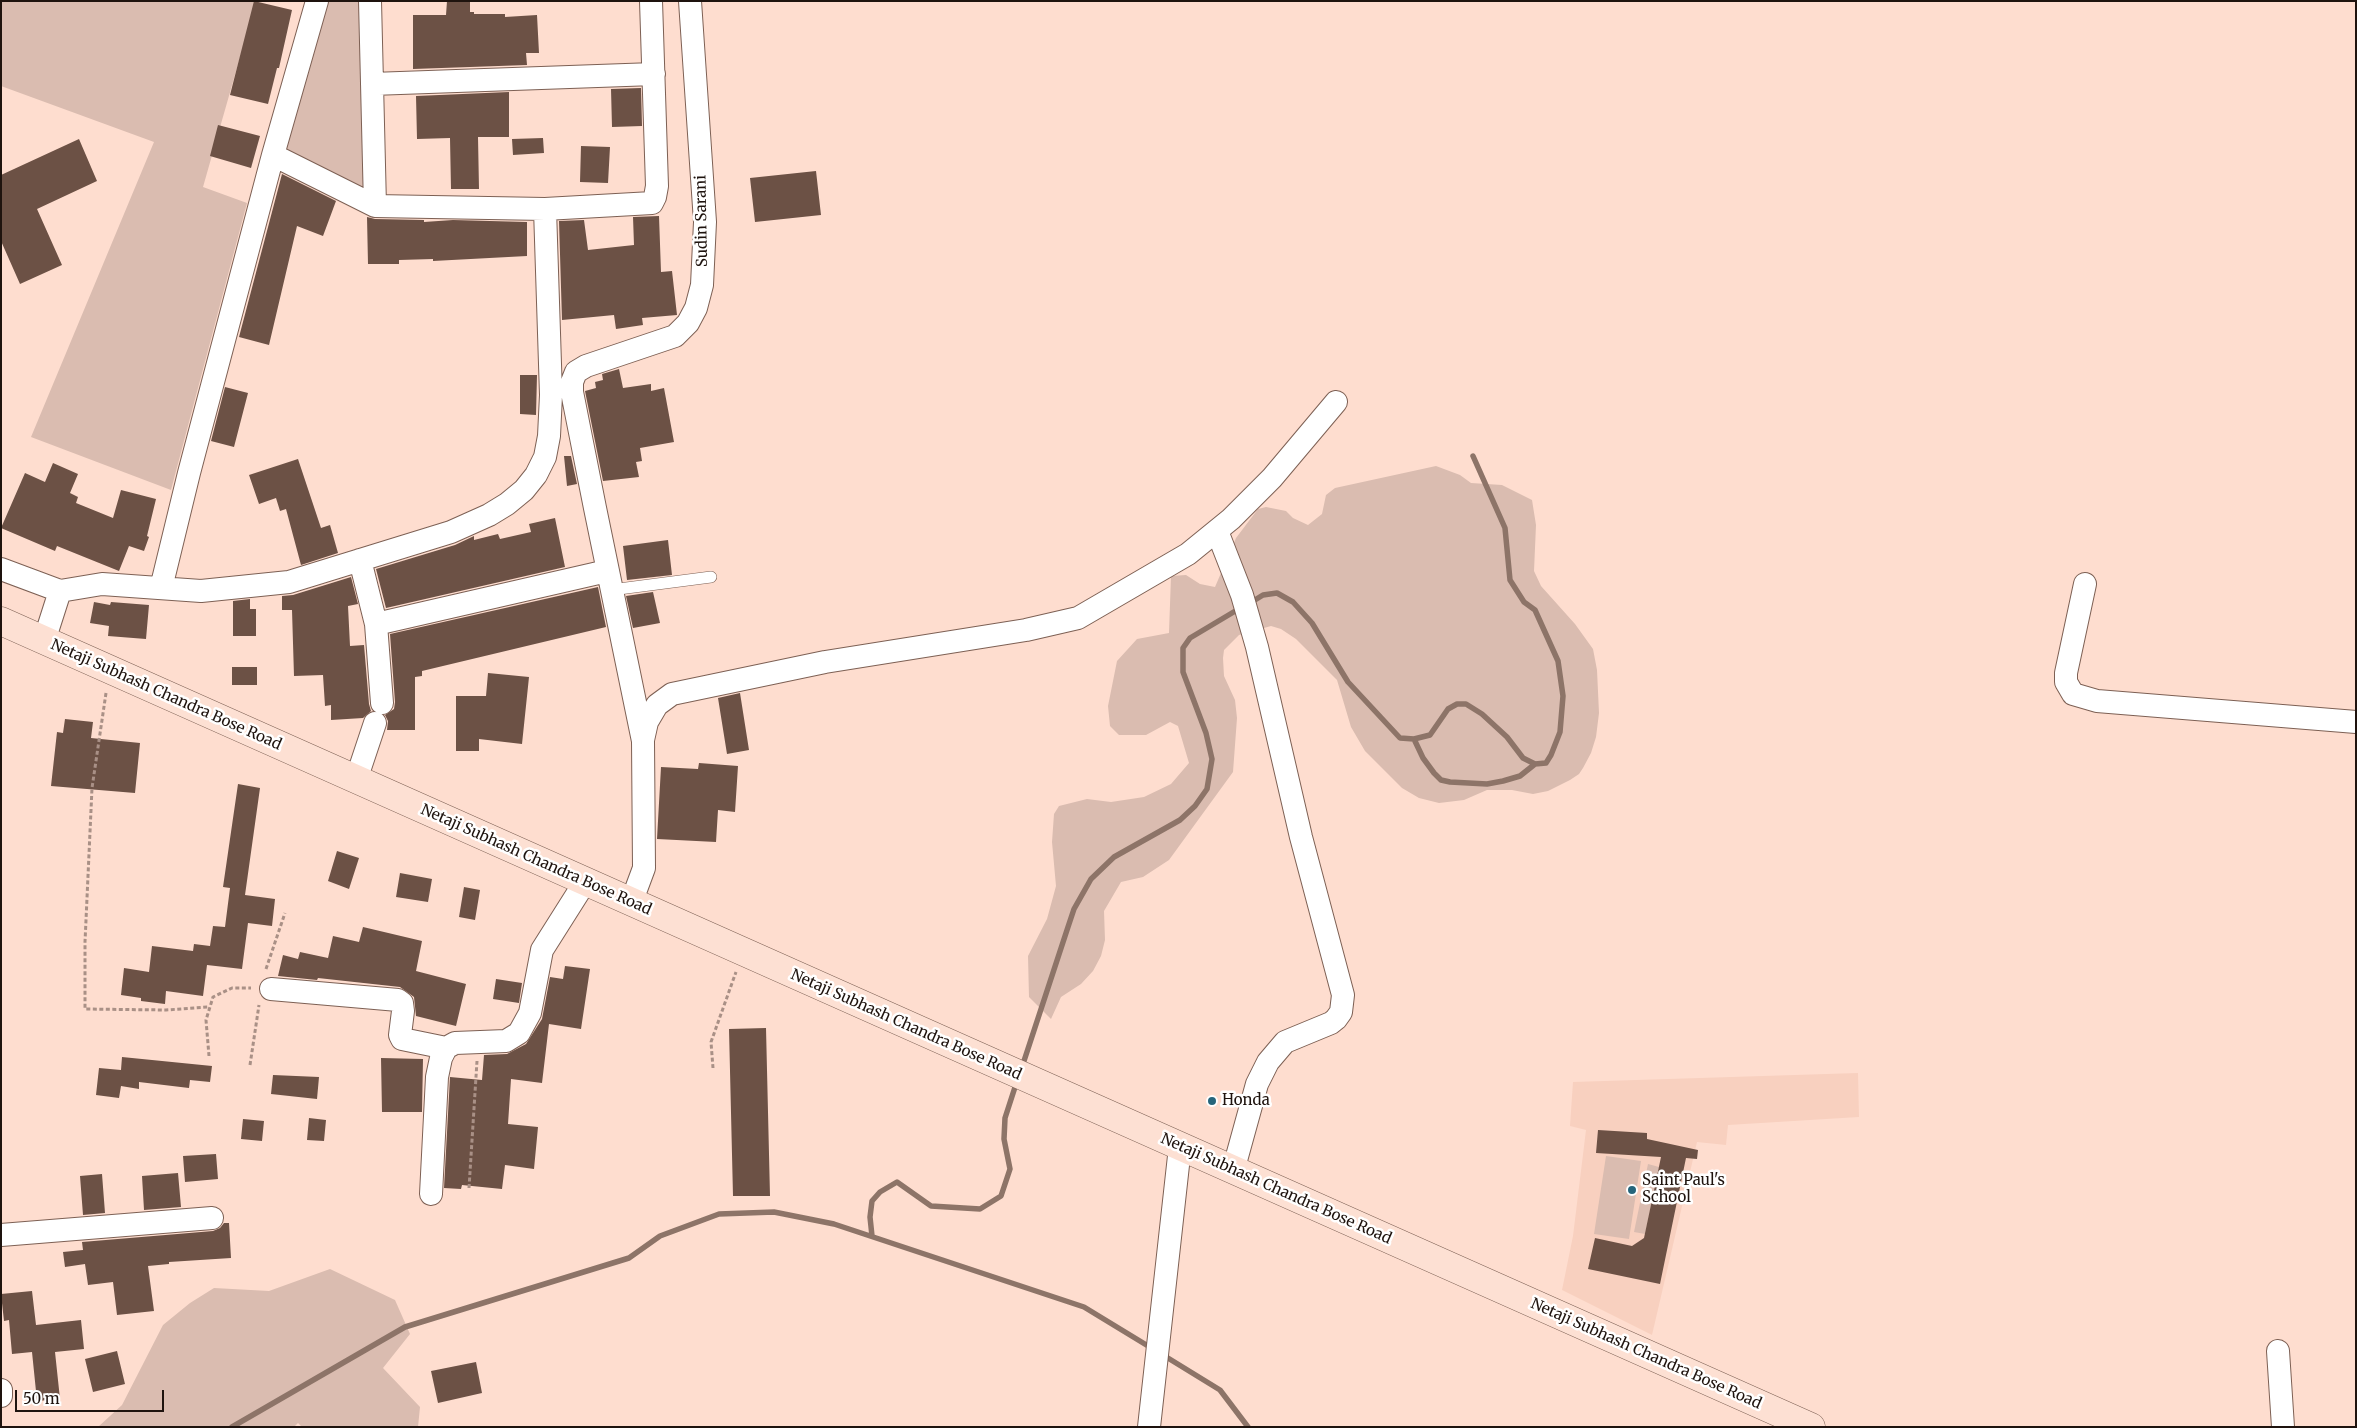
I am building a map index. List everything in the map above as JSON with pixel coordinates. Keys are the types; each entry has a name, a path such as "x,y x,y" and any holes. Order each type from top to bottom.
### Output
{"street":[{"path":"161,588 189,473 273,154 317,1"},
{"path":"370,1 375,206"},
{"path":"273,154 375,206 546,210 652,203 657,186 651,1"},
{"name":"Sudin Sarani","path":"609,580 572,392 574,377 581,368 675,336 688,323 696,308 702,285 705,222 690,1"},
{"path":"372,84 654,74"},
{"path":"1,569 60,591 102,584 201,591 289,582 451,532 489,514 524,490 536,475 545,457 549,436 552,395 546,210"},
{"path":"635,701 825,662 1026,630 1078,618 1188,554 1217,531 1272,478 1336,402"},
{"path":"1217,531 1242,595 1301,837 1343,995 1341,1012 1336,1019 1331,1023 1285,1042 1268,1062 1257,1084 1233,1171"},
{"path":"356,780 378,713 376,624 360,560"},
{"path":"376,624 609,580 643,740 644,868 631,903"},
{"path":"2085,584 2066,673 2066,682 2073,694 2097,701 2356,722"},
{"path":"44,641 60,591"},
{"name":"Netaji Subhash Chandra Bose Road","path":"1,621 1233,1171 1570,1316 1811,1427"},
{"path":"643,740 647,722 657,705 672,694"},
{"path":"431,1194 437,1077 441,1058 446,1048 455,1043 506,1041 518,1033 530,1013 542,950 585,882"},
{"path":"271,990 398,1000 402,1003 403,1011 400,1034 402,1038 446,1048"},
{"path":"1149,1427 1154,1398 1180,1147"},
{"path":"1,1235 212,1218"},
{"path":"2278,1351 2283,1427"},
{"path":"1,1390 1,1396"}],"lane":[{"path":"609,580 711,577"}],"path":[{"path":"110,670 92,788 84,1009 166,1010 208,1007"},
{"path":"713,1068 711,1042 743,953"},
{"path":"209,1056 206,1020 208,1007 213,997 232,988 271,990"},
{"path":"469,1188 478,1041"}],"shaded area":[{"path":"1,1 256,1 203,187 247,203 171,490 31,437 154,142 1,86"},
{"path":"316,1 371,1 375,206 273,155"},
{"path":"1436,466 1460,475 1471,483 1502,485 1532,500 1536,525 1534,571 1541,586 1575,624 1593,649 1597,670 1599,713 1596,737 1591,753 1579,774 1548,791 1533,794 1512,790 1487,790 1464,800 1439,803 1419,798 1402,788 1365,751 1351,727 1337,680 1296,639 1281,629 1271,626 1239,635 1224,650 1223,658 1224,676 1235,700 1237,718 1233,772 1169,860 1143,877 1121,882 1104,911 1105,940 1101,956 1093,971 1081,984 1061,997 1051,1019 1029,997 1028,956 1047,919 1056,886 1052,842 1054,814 1059,806 1087,799 1111,802 1144,797 1171,784 1189,763 1178,726 1170,722 1146,735 1119,735 1110,726 1108,706 1117,661 1137,639 1169,633 1171,576 1186,575 1200,584 1215,587 1236,538 1258,509 1266,507 1286,511 1293,518 1308,525 1322,514 1326,495 1335,488"},
{"name":"Saint Paul's School","path":"1858,1073 1859,1117 1728,1125 1726,1145 1697,1142 1652,1335 1562,1290 1573,1236 1586,1130 1570,1126 1573,1082"},
{"path":"1606,1156 1641,1161 1629,1239 1594,1234"},
{"path":"1648,1164 1659,1167 1645,1234 1634,1232"},
{"path":"330,1269 395,1300 410,1334 383,1368 420,1407 418,1427 302,1427 298,1423 294,1427 98,1427 122,1405 163,1325 190,1303 214,1288 269,1291"}],"building":[{"path":"254,1 292,10 279,68 277,68 268,104 230,95"},
{"path":"447,1 470,1 470,12 474,12 474,14 505,14 505,17 537,15 539,53 526,53 527,65 413,69 413,15 446,15"},
{"path":"641,88 642,126 612,127 611,89"},
{"path":"509,92 509,137 478,137 479,189 451,189 450,138 417,139 416,96"},
{"path":"218,125 260,136 251,168 210,156"},
{"path":"543,138 544,153 513,155 512,139"},
{"path":"79,139 97,181 37,209 62,265 20,284 1,241 1,175"},
{"path":"581,146 610,147 608,183 580,182"},
{"path":"816,171 821,215 755,222 750,178"},
{"path":"282,174 336,201 323,236 297,226 269,345 239,337"},
{"path":"659,216 661,272 672,271 677,315 642,318 643,325 616,329 614,315 562,320 559,221 584,220 588,250 634,245 633,217"},
{"path":"367,217 375,219 424,220 424,222 453,220 527,222 527,256 433,261 433,259 399,260 399,264 368,264"},
{"path":"619,369 623,388 651,384 651,391 664,388 674,442 640,448 642,461 636,462 639,477 603,481 585,391 596,388 595,382 603,380 602,374"},
{"path":"520,375 537,375 536,415 520,414"},
{"path":"225,387 248,393 234,447 211,441"},
{"path":"564,456 571,456 577,484 567,486"},
{"path":"298,459 321,528 330,525 338,553 301,565 286,509 280,511 276,498 259,504 249,475"},
{"path":"53,463 78,474 70,493 78,497 76,503 113,518 121,490 156,499 147,536 149,537 144,551 129,546 119,571 57,546 55,551 1,528 25,473 45,482"},
{"path":"555,518 565,567 386,608 376,569 455,545 474,536 474,540 498,534 500,539 531,532 529,524"},
{"path":"668,540 672,575 627,580 623,546"},
{"path":"351,577 358,604 348,606 350,646 364,645 371,711 363,718 331,720 331,705 325,706 323,675 294,676 292,610 282,610 282,596 293,595"},
{"path":"598,587 606,627 422,671 422,676 415,677 415,730 387,730 388,721 385,715 394,709 395,702 390,634"},
{"path":"653,592 660,623 633,628 626,596"},
{"path":"250,599 250,609 256,609 256,636 233,636 233,601"},
{"path":"94,602 110,605 111,602 149,605 146,639 108,636 109,626 90,623"},
{"path":"232,667 257,667 257,685 232,685"},
{"path":"488,673 529,677 522,744 479,739 479,751 456,751 456,696 486,696"},
{"path":"740,693 749,750 727,754 718,698"},
{"path":"65,719 93,722 91,738 140,743 135,793 51,786 57,732 63,733"},
{"path":"699,763 738,766 735,812 718,810 716,842 657,839 661,767 698,769"},
{"path":"238,784 260,788 245,895 275,899 272,926 248,923 242,969 207,965 203,996 166,991 165,1004 141,1001 141,998 121,995 124,968 149,972 152,946 193,951 194,944 210,946 213,926 225,927 230,888 223,887"},
{"path":"337,851 359,858 349,889 328,881"},
{"path":"400,873 432,879 428,902 396,897"},
{"path":"464,887 480,890 475,920 459,917"},
{"path":"363,927 422,941 416,971 466,984 456,1026 416,1016 414,997 400,987 318,978 317,980 278,976 283,955 298,959 300,952 328,958 333,936 359,942"},
{"path":"565,966 590,969 581,1029 549,1024 542,1083 511,1079 508,1124 538,1127 534,1169 505,1165 502,1189 462,1185 461,1189 444,1188 450,1077 482,1080 484,1055 507,1054 526,1044 542,1019 550,977 563,979"},
{"path":"496,979 522,983 519,1003 493,999"},
{"path":"766,1028 770,1196 733,1196 729,1029"},
{"path":"122,1057 212,1066 210,1082 190,1080 189,1088 139,1082 139,1089 121,1086 119,1098 96,1095 99,1068 121,1070"},
{"path":"381,1058 423,1059 422,1112 382,1112"},
{"path":"273,1075 319,1077 317,1099 271,1094"},
{"path":"309,1118 326,1120 324,1141 307,1140"},
{"path":"243,1119 264,1121 262,1141 241,1139"},
{"path":"1598,1130 1647,1133 1647,1139 1698,1150 1697,1159 1686,1158 1660,1284 1588,1269 1595,1238 1632,1246 1644,1238 1661,1157 1596,1153"},
{"path":"216,1154 218,1179 185,1182 183,1156"},
{"path":"178,1173 181,1207 144,1210 142,1176"},
{"path":"102,1174 105,1213 83,1215 80,1176"},
{"path":"224,1223 229,1223 231,1258 169,1262 169,1264 148,1266 154,1311 117,1315 113,1282 88,1285 85,1264 65,1267 63,1252 83,1250 82,1242 213,1231 220,1228"},
{"path":"32,1291 36,1325 81,1320 84,1349 55,1352 60,1399 37,1401 32,1352 12,1354 9,1320 4,1321 1,1294"},
{"path":"117,1351 125,1384 93,1392 85,1359"},
{"path":"476,1362 482,1393 438,1403 431,1371"}],"waterway":[{"path":"1250,603 1263,595 1277,593 1293,602 1312,623 1348,682 1400,738 1414,739 1430,735 1448,709 1457,704 1466,704 1482,714 1507,737 1523,758 1535,764 1546,763 1560,732 1563,696 1558,661 1535,610 1524,602 1510,580 1505,528 1473,456"},
{"path":"1022,1067 1074,909 1091,879 1114,857 1180,820 1195,806 1207,789 1212,759 1206,733 1183,672 1183,648 1190,638 1242,607"},
{"path":"1414,739 1423,758 1434,773 1441,780 1450,782 1487,784 1503,781 1520,776 1535,764"},
{"path":"872,1236 870,1217 872,1201 880,1192 897,1182 931,1206 980,1209 1001,1196 1010,1169 1004,1139 1005,1118 1017,1081"},
{"path":"232,1427 405,1327 629,1258 660,1236 719,1214 774,1212 834,1224 1084,1307 1153,1349"},
{"path":"1163,1355 1220,1390 1248,1427"}],"place":[{"name":"Honda","path":"1212,1101"},
{"name":"Saint Paul's School","path":"1632,1190"}]}
